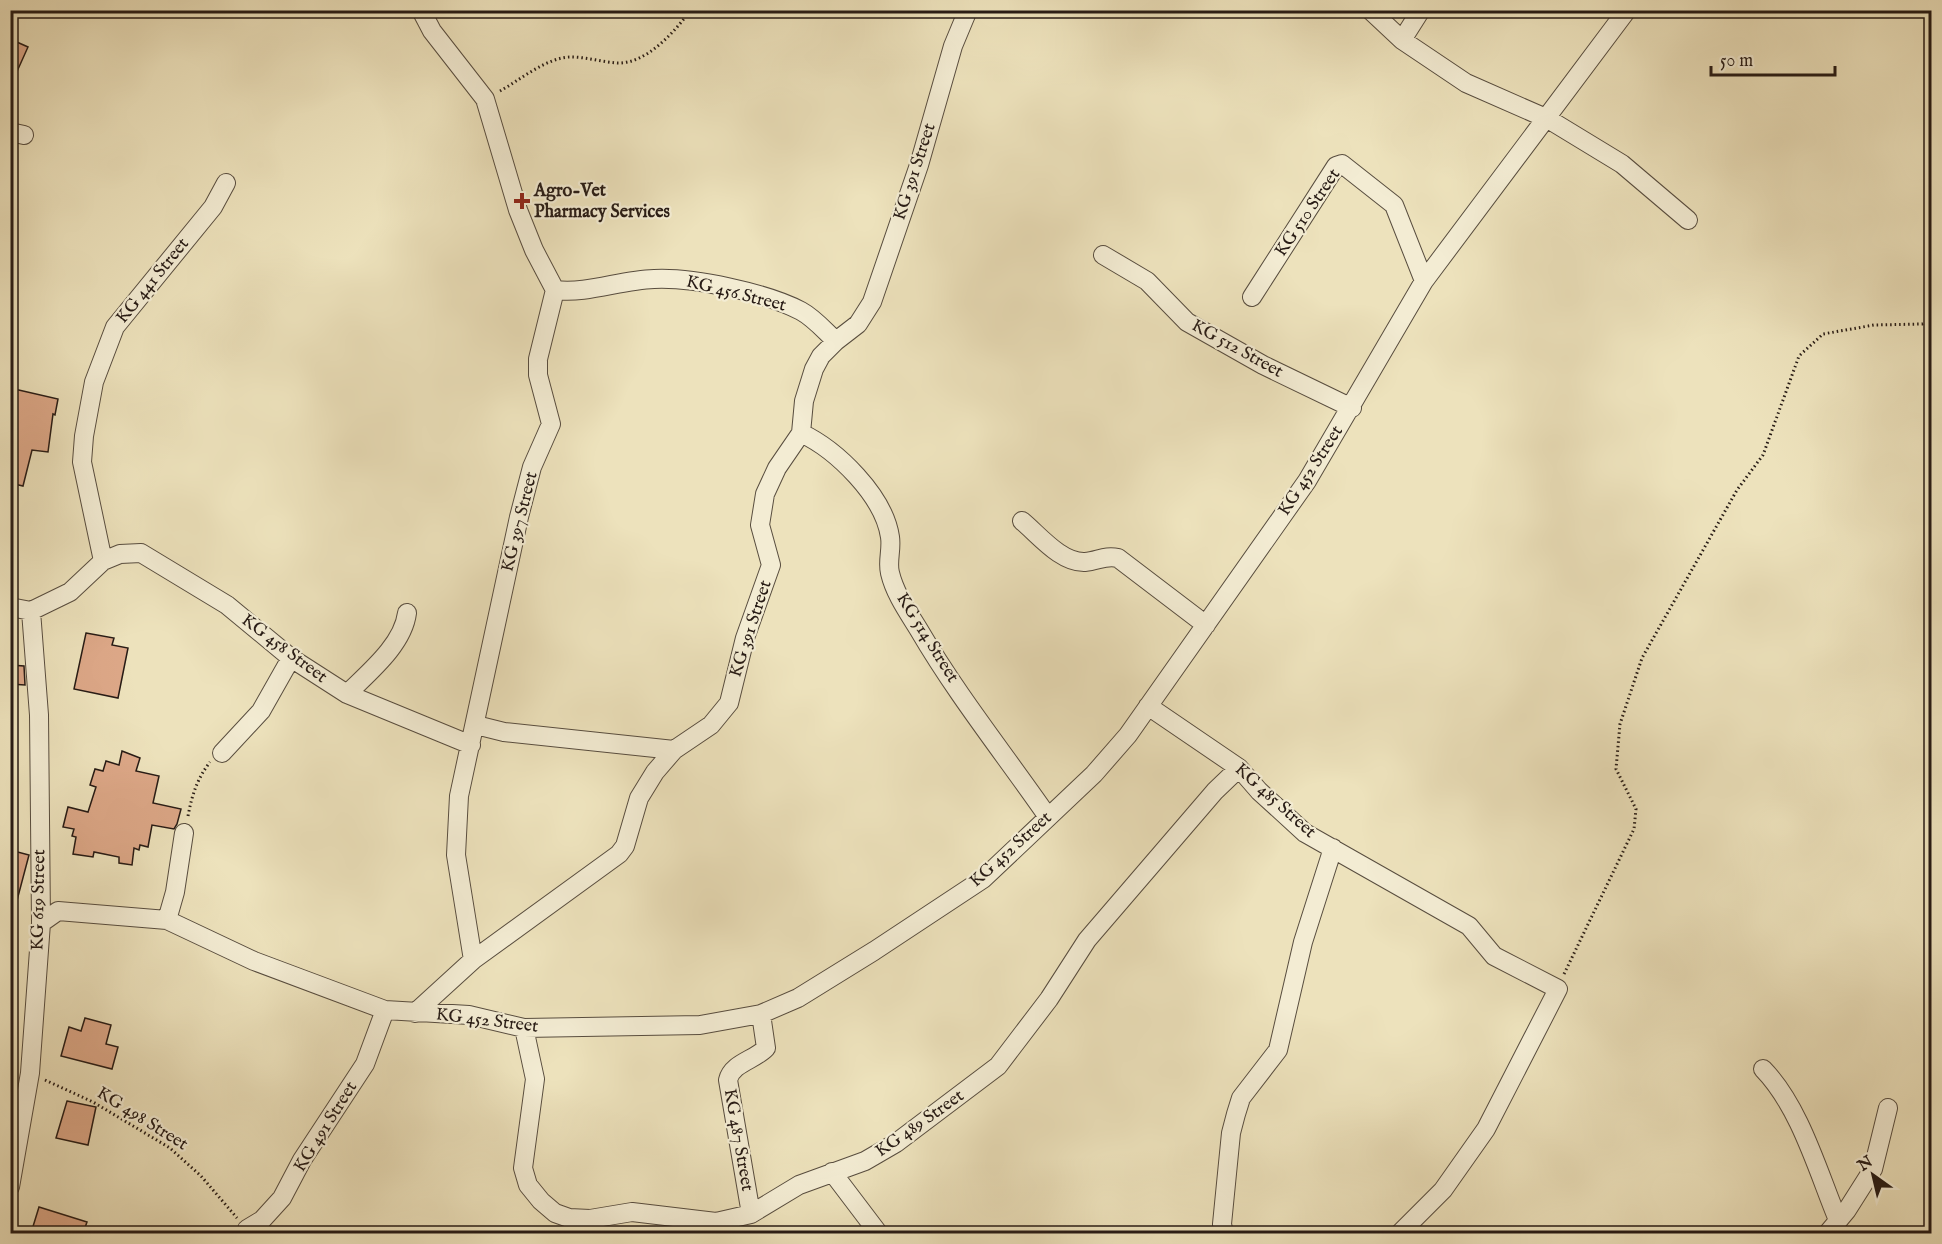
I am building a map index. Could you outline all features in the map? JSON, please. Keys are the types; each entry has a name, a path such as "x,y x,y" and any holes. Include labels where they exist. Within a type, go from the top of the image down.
{"street":[{"path":"421,10 432,31 485,99 518,210 534,250 555,290"},
{"name":"KG 391 Street","path":"415,1013 473,960 619,854 625,846 639,798 655,772 674,750 711,725 729,703 745,638 771,565 760,525 765,494 777,468 801,433 804,400 814,369 821,356 858,324 872,302 919,165 953,46 969,10"},
{"path":"1370,10 1402,40 1466,83 1548,119 1622,164 1689,220"},
{"path":"1402,40 1421,10"},
{"name":"KG 452 Street","path":"41,922 58,911 167,920 254,961 385,1010 469,1015 524,1028 700,1025 761,1014 817,986 982,879 1094,774 1148,706 1307,481 1352,408 1424,281 1548,119 1627,10"},
{"name":"KG 510 Street","path":"1252,297 1336,166 1342,164 1394,205 1424,281"},
{"name":"KG 441 Street","path":"103,561 82,462 84,436 94,382 115,327 213,207 226,183"},
{"name":"KG 512 Street","path":"1102,255 1147,281 1187,322 1263,365 1352,408"},
{"name":"KG 456 Street","path":"555,290 583,291 655,278 695,281 780,302 803,312 836,341"},
{"name":"KG 397 Street","path":"473,960 456,855 459,796 519,517 532,467 551,424 538,375 538,359 555,290"},
{"name":"KG 514 Street","path":"801,433 814,439 844,462 866,488 880,511 890,536 891,574 900,599 929,648 1048,817"},
{"path":"1022,521 1061,554 1073,561 1087,562 1108,555 1118,558 1206,625"},
{"name":"KG 458 Street","path":"103,561 120,554 141,553 227,605 291,658 347,694 471,745"},
{"path":"10,607 31,611 70,592 103,561"},
{"name":"KG 619 Street","path":"10,1187 30,1073 41,922 39,715 31,611"},
{"path":"347,694 378,663 406,625 407,613"},
{"path":"222,753 261,711 291,658"},
{"name":"KG 485 Street","path":"1148,706 1239,768 1259,791 1305,833 1469,926 1494,956 1558,989"},
{"path":"476,724 504,732 674,750"},
{"name":"KG 489 Street","path":"524,1028 535,1079 523,1168 528,1185 555,1213 590,1226 632,1212 716,1222 751,1214 799,1185 865,1161 896,1143 998,1066 1012,1052 1022,1033 1049,999 1087,939 1215,791 1239,768"},
{"path":"167,920 175,892 184,832"},
{"path":"1224,1233 1222,1224 1231,1133 1236,1114 1241,1098 1278,1050 1303,942 1333,848"},
{"path":"1399,1233 1443,1190 1486,1129 1558,989"},
{"name":"KG 491 Street","path":"247,1229 262,1220 287,1189 302,1160 365,1064 385,1010"},
{"name":"KG 487 Street","path":"751,1214 728,1080 729,1074 737,1066 766,1048 761,1014"},
{"path":"1763,1069 1784,1095 1793,1112 1833,1227"},
{"path":"1833,1227 1873,1169 1888,1108"},
{"path":"832,1172 879,1233"}],"path":[{"path":"485,99 557,60 571,57 620,63 634,61 654,49 691,10"},
{"path":"1558,989 1571,956 1634,829 1636,809 1616,769 1620,724 1642,658 1737,490 1763,455 1799,356 1822,334 1874,325 1922,324 1932,320"},
{"path":"184,832 199,777 222,753"},
{"name":"KG 498 Street","path":"30,1073 93,1102 170,1148 201,1176 247,1229"}],"building":[{"path":"10,39 28,47 10,87"},
{"path":"10,388 58,399 55,415 53,414 48,452 32,450 23,486 10,483"},
{"path":"86,633 114,638 112,645 128,648 118,698 74,689"},
{"path":"10,665 24,666 25,685 10,684"},
{"path":"122,751 140,758 136,771 159,776 153,803 181,809 174,829 152,825 148,847 140,845 139,850 134,848 132,865 119,863 119,857 94,852 93,857 73,854 76,837 72,836 74,829 63,827 68,807 88,812 96,787 90,785 95,769 103,771 106,761 119,765"},
{"path":"10,850 29,855 15,908 10,907"},
{"path":"85,1018 111,1025 106,1044 118,1047 112,1069 61,1056 69,1027 81,1031"},
{"path":"67,1101 96,1107 88,1145 56,1138"},
{"path":"39,1207 87,1222 83,1233 31,1233"}],"place":[{"name":"Agro-Vet Pharmacy Services","path":"522,201"}]}
